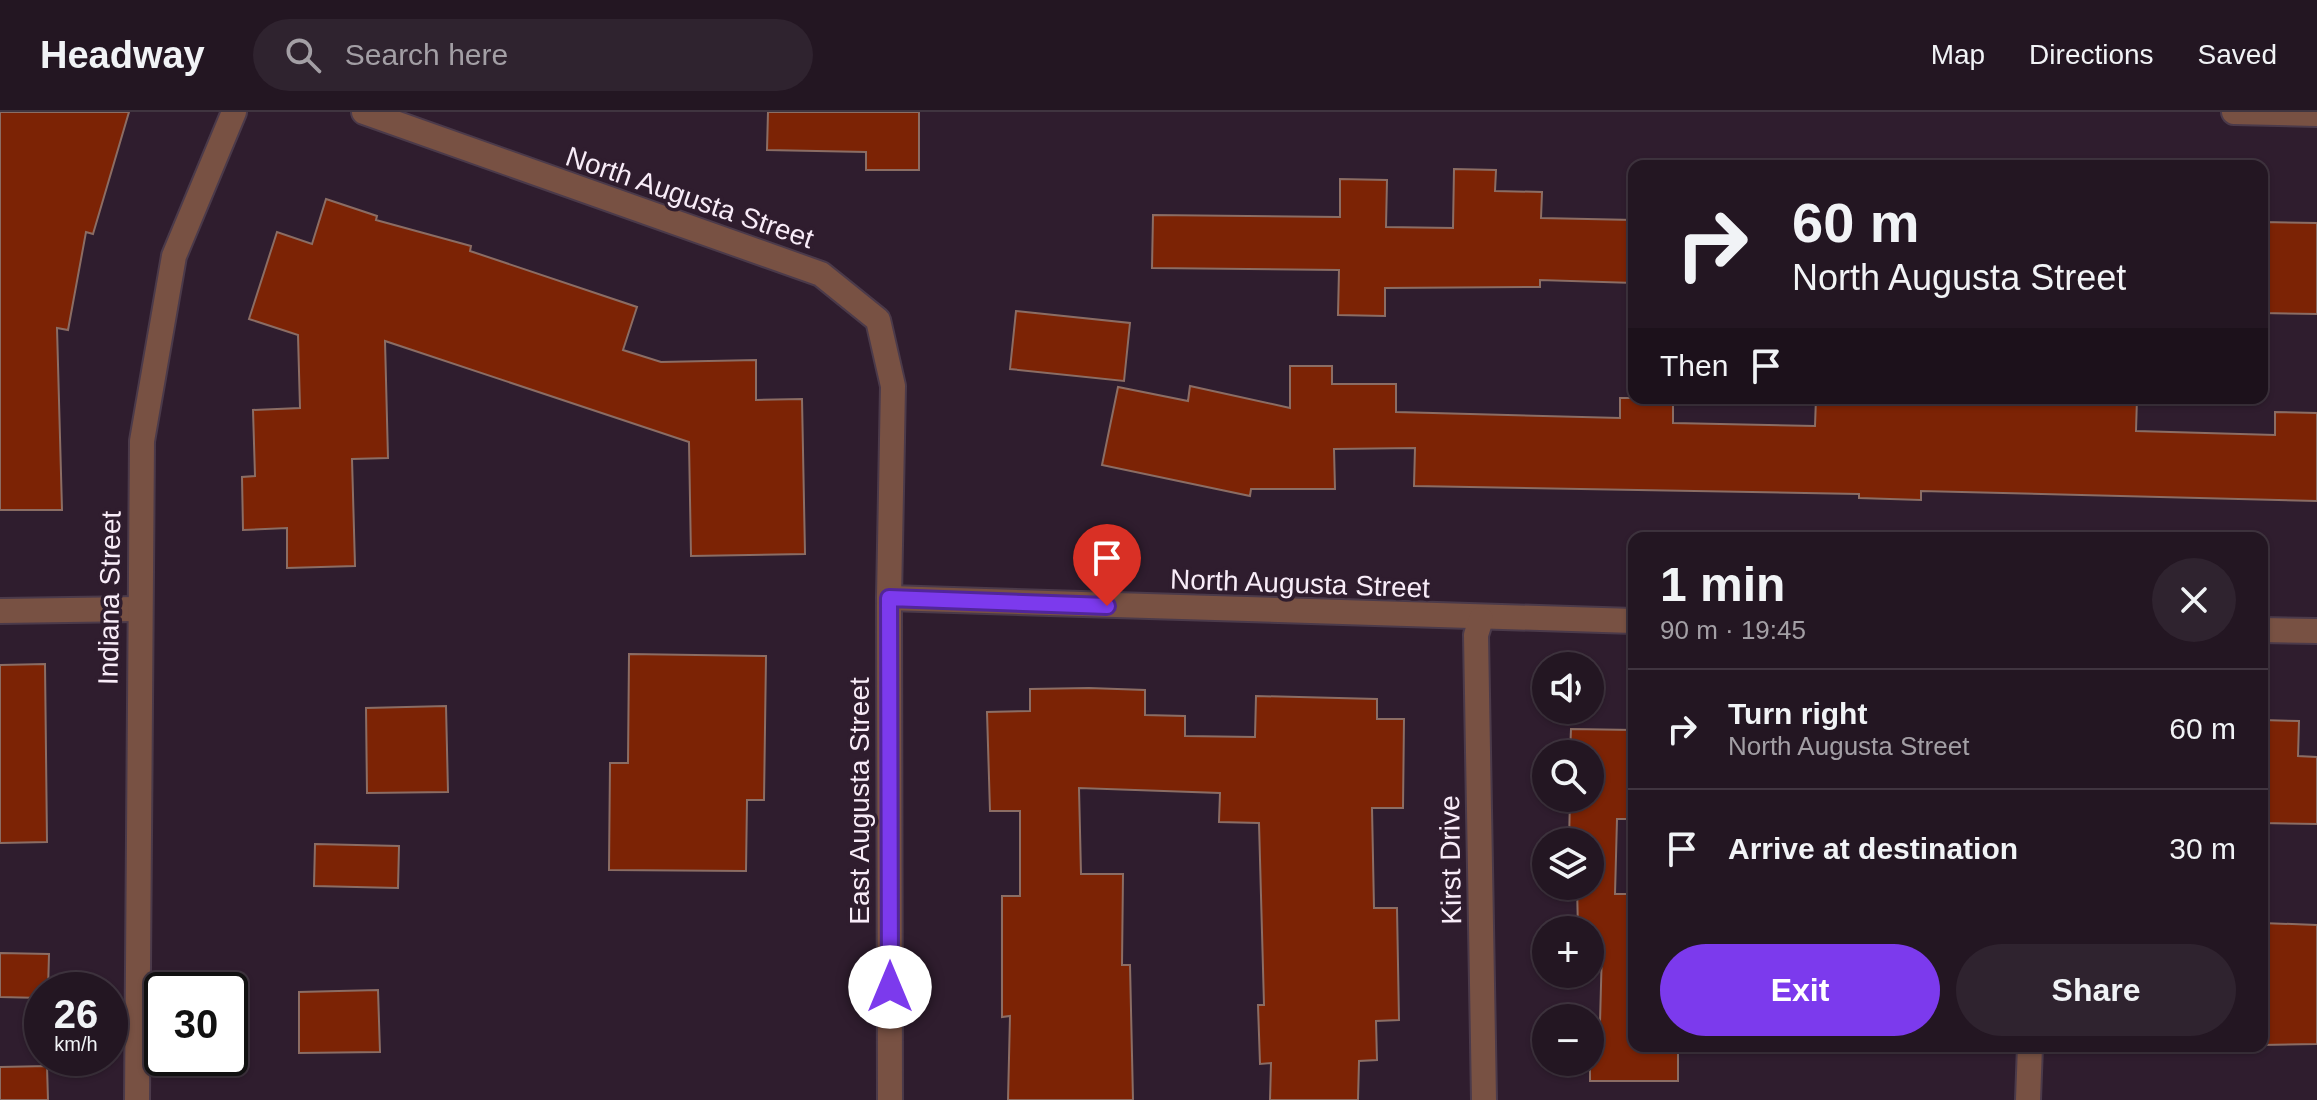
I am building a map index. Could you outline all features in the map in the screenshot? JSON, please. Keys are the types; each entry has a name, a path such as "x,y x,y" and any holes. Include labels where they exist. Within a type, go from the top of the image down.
{"street":[{"name":"Indiana Street","path":"137,1100 138,609 142,441 174,256 234,112"},
{"name":"North Augusta Street","path":"364,112 821,274 878,320 893,386 889,598 1481,619 1628,621"},
{"path":"2234,112 2317,114"},
{"name":"East Augusta Street","path":"889,598 890,1100"},
{"path":"0,611 138,609"},
{"name":"Kirst Drive","path":"1481,619 1476,635 1484,1100"},
{"path":"2268,630 2317,631"},
{"path":"2028,1100 2030,1052"}],"building":[{"path":"0,112 129,112 93,234 86,232 68,330 57,328 62,510 0,510"},
{"path":"768,112 919,112 919,170 866,170 866,152 767,150"},
{"path":"1454,169 1496,170 1495,191 1542,192 1541,218 1628,220 1628,283 1540,280 1540,287 1385,288 1385,316 1338,315 1339,270 1152,268 1153,215 1340,217 1340,179 1387,180 1386,227 1453,228"},
{"path":"326,199 377,216 376,220 471,246 470,251 637,307 623,350 661,362 756,360 756,400 802,399 805,554 691,556 689,442 385,341 388,458 352,459 355,566 287,568 287,528 243,530 242,477 255,476 253,410 300,408 298,335 249,319 277,232 312,244"},
{"path":"2268,222 2317,223 2317,314 2268,313"},
{"path":"1016,311 1130,323 1124,381 1010,369"},
{"path":"1290,366 1332,366 1332,384 1396,384 1396,412 1620,418 1620,398 1628,398 1628,404 1673,404 1673,423 1815,426 1816,404 2137,404 2136,431 2275,435 2275,412 2317,413 2317,501 1921,491 1921,500 1859,498 1859,494 1414,486 1415,448 1334,449 1335,489 1251,489 1250,496 1102,465 1118,387 1188,401 1190,386 1290,408"},
{"path":"629,654 766,656 764,800 747,800 746,871 609,870 610,763 628,763"},
{"path":"45,664 47,842 0,843 0,665"},
{"path":"1030,689 1145,690 1145,715 1185,716 1185,736 1255,737 1256,696 1377,699 1377,719 1404,719 1403,808 1372,808 1374,908 1397,908 1399,1020 1376,1021 1377,1060 1359,1061 1358,1100 1270,1100 1271,1063 1260,1064 1258,1005 1264,1005 1259,823 1219,822 1220,793 1079,788 1081,874 1123,874 1122,965 1130,965 1133,1100 1008,1100 1010,1016 1002,1017 1002,896 1020,896 1020,811 990,811 987,712 1030,711"},
{"path":"446,706 448,792 367,793 366,708"},
{"path":"2268,720 2299,721 2298,756 2317,757 2317,824 2268,823"},
{"path":"1571,729 1628,730 1628,819 1617,819 1615,894 1628,894 1628,1052 1678,1052 1678,1081 1590,1081 1590,1076 1604,1076 1604,1004 1601,1004 1601,988 1604,988 1604,916 1578,916 1577,900 1604,900 1604,828 1569,828 1570,812 1604,812 1604,740 1571,740"},
{"path":"315,844 399,846 398,888 314,886"},
{"path":"2268,923 2317,925 2317,1044 2268,1045"},
{"path":"0,953 49,954 48,972 24,972 24,998 0,997"},
{"path":"378,990 380,1052 299,1053 299,992"},
{"path":"24,1066 24,1076 47,1076 48,1100 0,1100 0,1067"}],"route":[{"path":"890,987 889,598 1107,606"}]}
